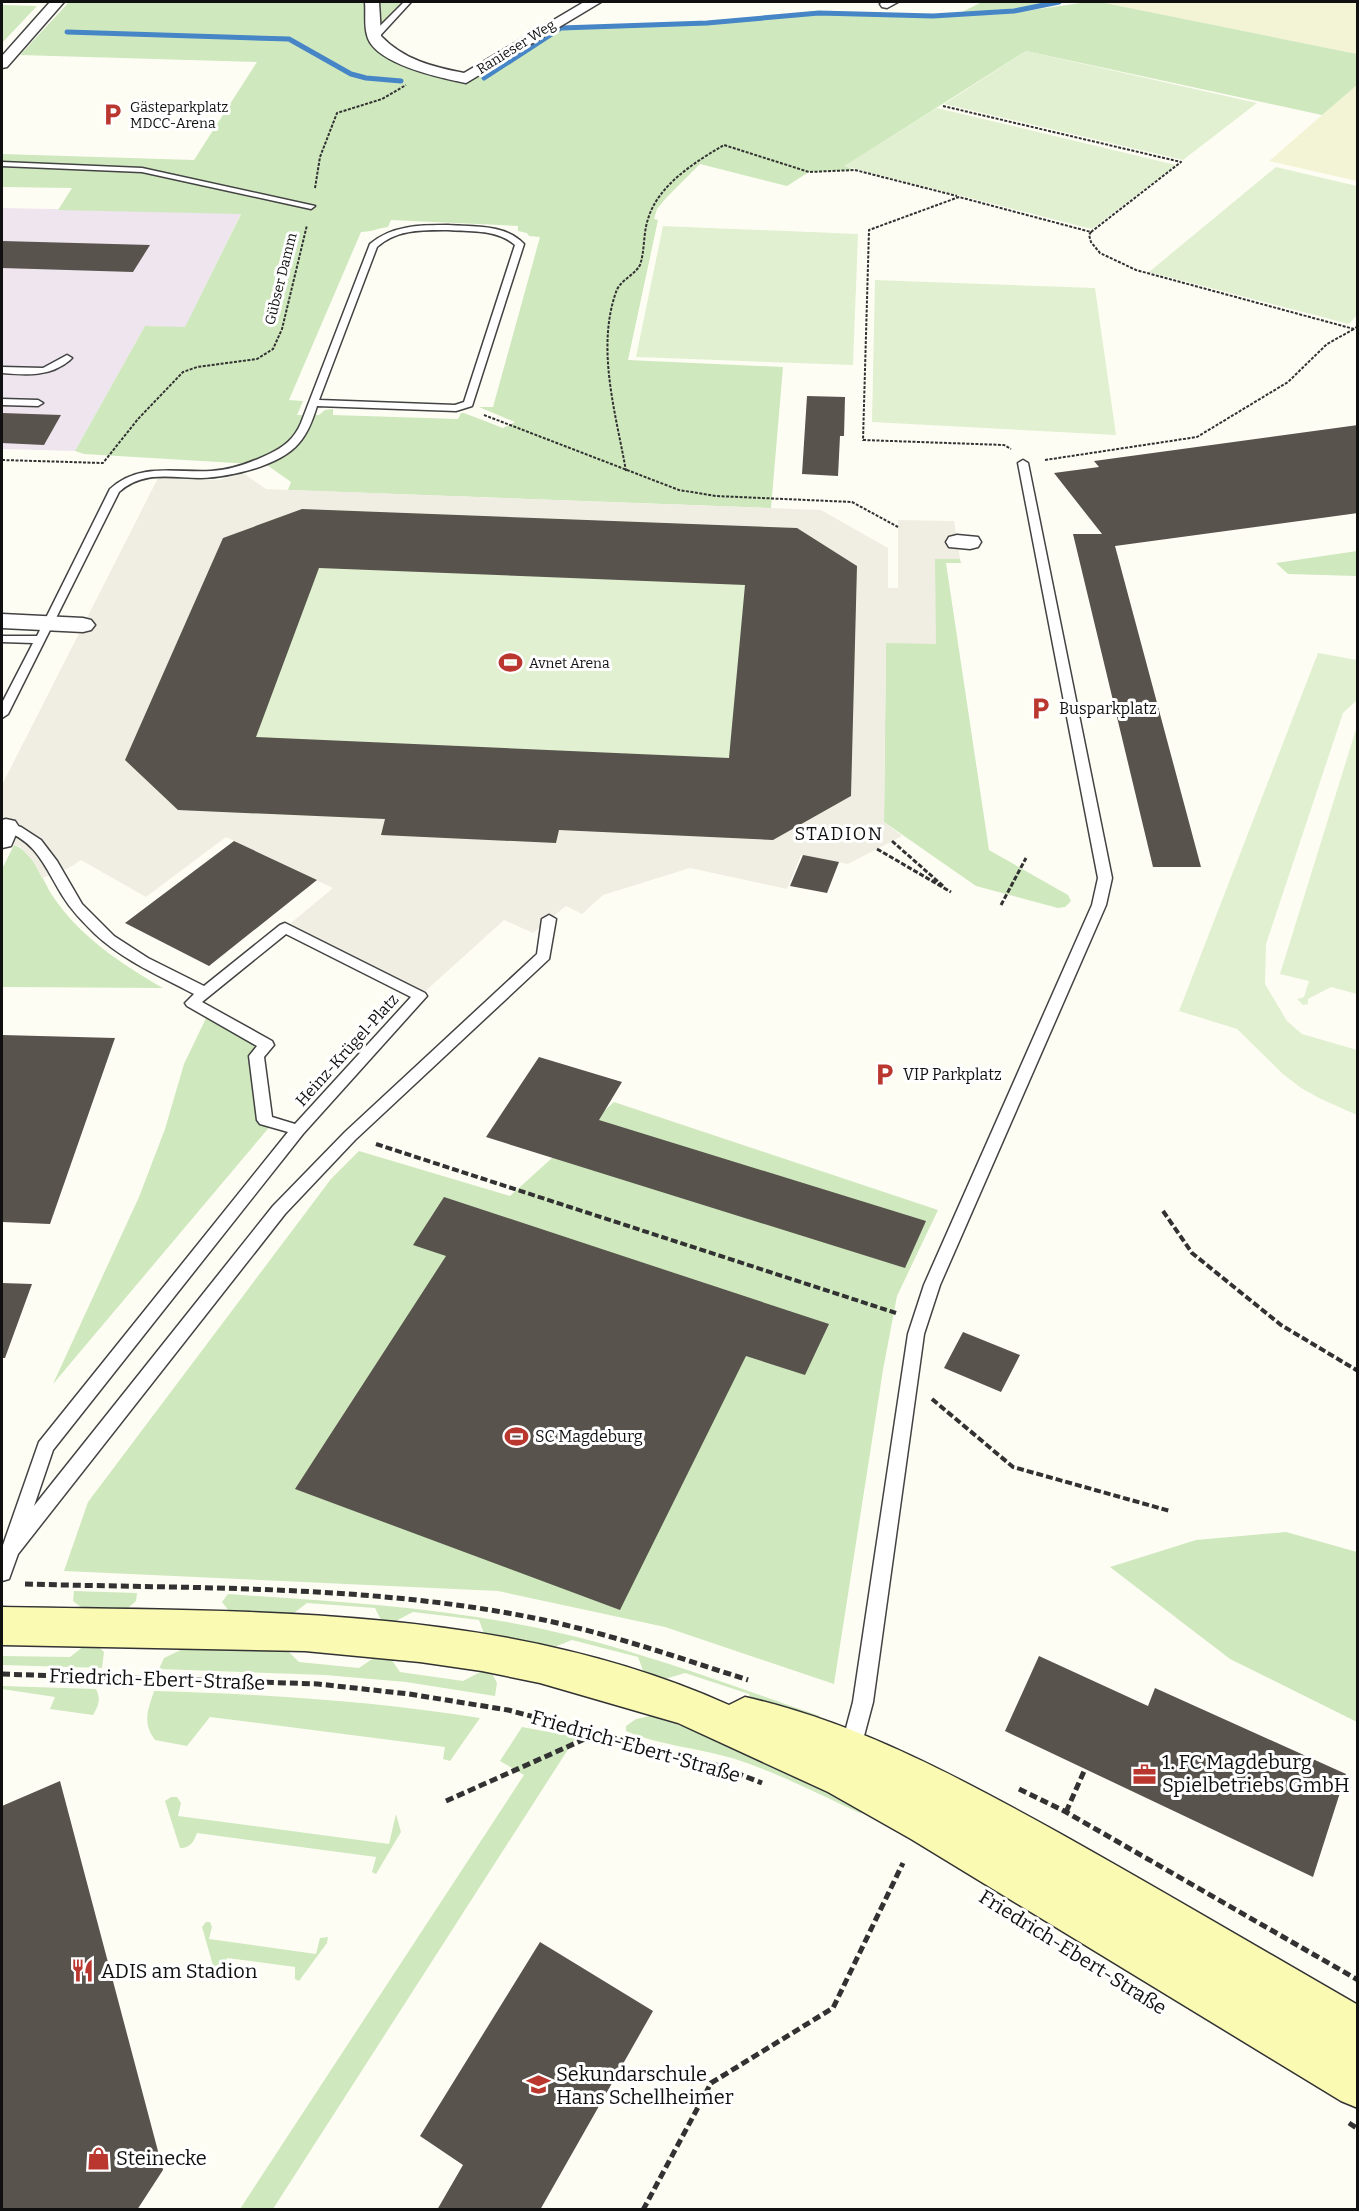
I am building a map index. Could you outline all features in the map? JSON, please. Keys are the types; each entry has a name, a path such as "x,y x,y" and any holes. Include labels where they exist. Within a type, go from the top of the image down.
{"street":[{"path":"2,63 57,2"},
{"path":"372,2 374,37"},
{"name":"Ranieser Weg","path":"374,37 392,55 424,69 466,78 594,2"},
{"path":"2,621 45,632 83,625"},
{"name":"Friedrich-Ebert-Straße","path":"2,1626 305,1632 420,1643 482,1652 540,1664 627,1687 847,1763 935,1787 1358,2032"},
{"name":"Friedrich-Ebert-Straße","path":"847,1763 927,1824 1352,2103"}],"lane":[{"path":"374,37 407,2"},
{"path":"2,164 142,170 311,206"},
{"path":"2,714 118,485 128,478 141,474 218,473 264,461 283,451 296,440 376,241 393,231 410,228 499,232 516,240 521,248 470,401 464,407 312,403"},
{"path":"2,370 46,372 60,366 67,358"},
{"path":"2,402 38,403"},
{"path":"847,1763 863,1701 908,1380 920,1321 932,1285 1099,905 1105,878 1023,463"},
{"path":"2,639 45,632"},
{"path":"3,831 26,834 43,849 69,896 108,938 145,962 205,993"},
{"path":"9,1551 279,1210 350,1136 544,956 549,919"},
{"name":"Heinz-Krügel-Platz","path":"285,928 420,996 298,1130 265,1120 256,1056 267,1044 192,1003 205,993 285,928"},
{"path":"2,1573 45,1447 298,1130"}],"path":[{"name":"Gübser Damm","path":"2,460 103,463 138,418 179,375 197,367 257,359 273,349 282,329 320,157 337,113 365,105 401,90 413,79 425,77 424,69"},
{"path":"943,106 1181,162 1091,232 1089,241 1097,250 1127,266 1354,329"},
{"path":"626,471 607,337 616,290 634,275 641,263 647,219 652,207 690,167 724,145 809,172 855,170 1091,232"},
{"path":"959,196 876,226 869,231 863,440 1004,445 1022,455 1023,463 1194,438 1288,381 1327,344 1358,326"},
{"path":"464,407 668,487 703,495 852,502 898,527"},
{"path":"878,849 951,892 892,841"},
{"path":"1001,905 1026,858"},
{"path":"350,1136 920,1321"},
{"path":"1163,1211 1192,1253 1281,1325 1358,1371"},
{"path":"908,1380 1012,1467 1170,1510"},
{"name":"Friedrich-Ebert-Straße","path":"2,1674 341,1687 409,1694 508,1710 716,1766 771,1786"},
{"path":"446,1801 596,1734"},
{"path":"1066,1812 1085,1769"},
{"path":"644,2210 711,2083 833,2008 903,1863"},
{"path":"1352,2103 1358,2128"}],"shaded area":[{"path":"2,208 241,213 185,328 145,326 75,451 2,449"},
{"path":"243,473 266,489 821,510 888,548 888,588 898,588 898,520 954,521 960,559 935,559 936,644 886,643 884,822 902,836 848,864 801,855 787,889 690,868 603,895 582,914 566,906 533,933 504,920 420,996 285,928 333,888 226,837 146,897 81,860 69,868 42,878 33,861 20,847 2,839 2,785 158,478 219,480","holes":["302,509 797,528 857,567 851,796 773,840 559,830 556,843 385,819 178,810 125,760 223,538"]}],"green space":[{"path":"69,2 407,2 374,37 392,55 466,78 551,29 707,24 803,14 892,14 933,18 1011,13 1100,2 1357,54 1357,85 1322,115 1026,51 845,166 855,170 809,172 787,186 700,164 657,209 654,219 658,220 628,360 783,367 771,508 288,490 291,482 267,465 84,454 75,451 145,326 185,327 241,214 58,210 72,188 2,187 2,154 194,160 257,62 20,55","holes":["391,220 518,226 518,231 527,233 529,236 540,237 493,407 479,407 515,422 503,428 464,413 461,413 458,419 333,415 333,409 325,410 319,415 297,415 303,401 289,400 361,232 388,227"]},
{"path":"982,2 1050,2 1009,11 960,13"},
{"path":"1100,2 1357,2 1357,54"},
{"path":"2,5 37,6 2,43"},
{"path":"1026,51 1257,103 1183,160 944,104"},
{"path":"1357,85 1357,181 1269,161 1322,115"},
{"path":"937,108 1176,165 1092,229 844,166"},
{"path":"1276,167 1357,186 1357,315 1349,324 1149,272"},
{"path":"663,226 858,234 853,365 636,357"},
{"path":"875,280 1095,288 1116,435 872,422"},
{"name":"Avnet Arena","path":"302,509 797,528 857,566 851,796 773,840 559,830 556,843 381,835 178,810 125,760 223,538"},
{"path":"1357,551 1357,576 1288,574 1276,563"},
{"path":"935,558 960,559 961,563 946,563 989,850 1068,895 1071,901 1065,907 1058,908 976,886 884,822 886,642"},
{"path":"1318,653 1357,660 1357,700 1343,713 1266,944 1265,984 1287,1021 1302,1034 1357,1050 1357,1115 1301,1088 1283,1074 1237,1029 1179,1011"},
{"path":"1357,726 1357,994 1331,987 1308,999 1308,1004 1303,1005 1297,999 1304,997 1309,981 1280,974"},
{"path":"14,845 32,860 63,910 88,936 117,959 163,988 2,987 2,869"},
{"path":"209,1012 267,1045 256,1056 272,1124 53,1384 139,1197 165,1129 184,1064"},
{"path":"614,1102 938,1210 897,1296 883,1370 834,1684 665,1627 498,1591 64,1571 88,1502 331,1179 359,1151 510,1196"},
{"path":"1286,1532 1357,1552 1357,1722 1230,1659 1110,1567 1196,1540"},
{"path":"74,1591 137,1593 136,1601 127,1609 82,1608 73,1601"},
{"path":"228,1594 404,1608 534,1627 638,1654 820,1716 811,1722 755,1711 749,1694 685,1673 665,1679 644,1673 638,1657 572,1640 552,1648 485,1636 479,1620 413,1612 394,1622 381,1620 375,1608 307,1603 294,1613 229,1611 222,1602"},
{"path":"84,1646 99,1647 104,1652 102,1668 2,1665 2,1656 70,1657"},
{"path":"185,1648 288,1651 299,1662 359,1668 375,1657 391,1659 400,1672 463,1681 482,1671 493,1675 497,1683 495,1696 406,1682 325,1675 159,1669 164,1658"},
{"path":"2,1686 96,1689 99,1702 93,1715 50,1709 55,1697 2,1689"},
{"path":"154,1691 317,1699 480,1718 450,1761 443,1759 445,1747 210,1717 187,1746 155,1740 151,1734 147,1716"},
{"path":"650,1716 715,1737 853,1800 862,1814 786,1778 754,1766 626,1731 626,1726 636,1719"},
{"path":"522,1727 576,1737 273,2209 240,2209 524,1775 500,1761"},
{"path":"171,1797 177,1797 181,1803 178,1816 389,1844 396,1814 401,1832 376,1874 372,1872 376,1857 197,1833 189,1845 180,1848 165,1801"},
{"path":"206,1922 210,1922 212,1927 209,1939 316,1954 320,1938 328,1937 327,1943 299,1981 295,1979 295,1967 227,1958 225,1966 218,1970 214,1969 202,1927"}],"building":[{"path":"2,241 150,245 133,272 2,268"},
{"path":"807,396 845,397 844,436 840,436 838,476 802,474"},
{"path":"2,413 61,415 44,445 2,443"},
{"path":"1358,425 1358,513 1115,546 1201,867 1153,867 1073,534 1102,534 1054,473 1099,467 1094,461"},
{"name":"Avnet Arena","path":"302,509 797,528 857,566 851,796 773,840 559,830 556,843 381,835 385,819 178,810 125,760 223,538","holes":["319,568 745,585 729,758 256,737"]},
{"path":"234,841 317,880 209,966 125,923"},
{"path":"803,855 839,862 827,893 790,886"},
{"path":"2,1035 115,1038 50,1224 2,1222"},
{"path":"539,1057 622,1082 599,1120 926,1221 905,1268 486,1137"},
{"name":"SC Magdeburg","path":"444,1197 829,1324 805,1375 746,1356 620,1610 295,1489 446,1256 413,1245"},
{"path":"2,1283 32,1284 5,1358 2,1358"},
{"path":"963,1332 1020,1355 1001,1392 944,1368"},
{"path":"1039,1656 1148,1706 1155,1688 1346,1774 1313,1877 1005,1731"},
{"path":"60,1781 163,2170 137,2210 2,2210 2,1806"},
{"path":"540,1942 653,2011 540,2210 437,2210 463,2165 420,2136"}],"waterway":[{"path":"484,78 561,28 707,23 819,13 933,16 1014,11 1059,2"},
{"path":"67,32 289,39 351,74 366,78 401,81"}],"place":[{"name":"Gästeparkplatz MDCC-Arena","path":"112,115"},
{"name":"Avnet Arena","path":"511,663"},
{"name":"Busparkplatz","path":"1041,708"},
{"name":"VIP Parkplatz","path":"885,1074"},
{"name":"SC Magdeburg","path":"517,1436"},
{"name":"1. FC Magdeburg Spielbetriebs GmbH","path":"1144,1774"},
{"name":"ADIS am Stadion","path":"83,1971"},
{"name":"Sekundarschule Hans Schellheimer","path":"538,2085"},
{"name":"Steinecke","path":"98,2158"}],"district":[{"name":"STADION","path":"839,834"}]}
